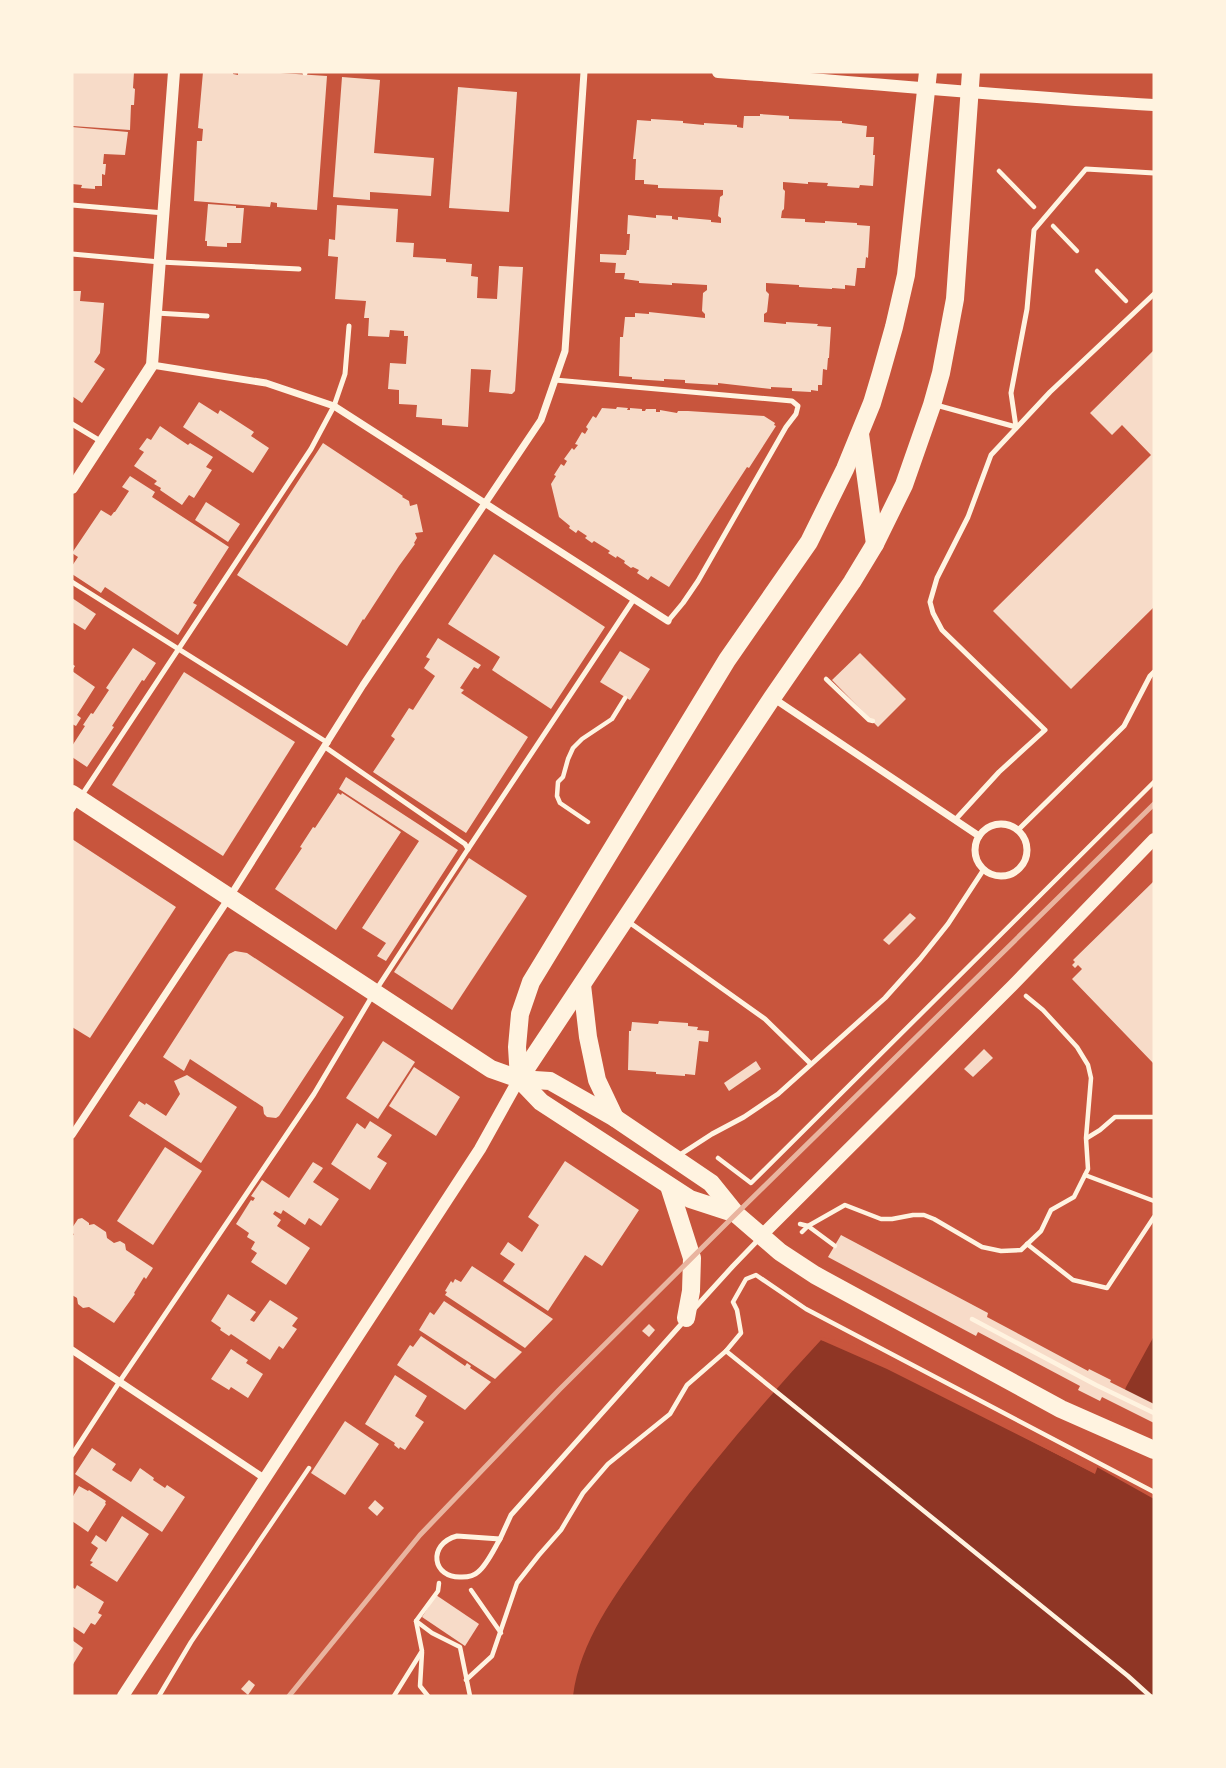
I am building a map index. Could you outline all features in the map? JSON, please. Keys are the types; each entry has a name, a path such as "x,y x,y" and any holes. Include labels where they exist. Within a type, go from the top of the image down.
{"main road":[{"path":"519,1079 852,582 875,544 904,485 941,373 954,299 971,72"},
{"path":"736,1214 690,1199 541,1102 519,1079 517,1047 520,1014 531,982 727,660 809,542 860,434 881,373 906,275 927,80"},
{"path":"860,434 875,544"},
{"path":"74,801 229,898 491,1069 519,1079 550,1081 615,1118 710,1183 736,1214 761,1236 815,1275 1049,1402 1154,1450"},
{"path":"582,985 588,1037 597,1080 615,1118"},
{"path":"669,1186 692,1258 691,1291 686,1318"}],"street":[{"path":"72,488 152,365 174,72"},
{"path":"72,1135 229,898 363,685 541,420 565,351 584,72"},
{"path":"718,72 927,80 970,92 1154,105"},
{"path":"152,365 266,383 334,406 668,621"},
{"path":"772,698 979,836"},
{"path":"993,825 1010,825 1018,830 1026,844 1027,852 1020,867 1007,875 991,874 984,869 976,857 979,836 993,825"},
{"path":"761,1236 1013,985 1154,839"},
{"path":"123,1696 480,1149 519,1079"},
{"path":"72,1350 264,1478"}],"lane":[{"path":"1016,427 1010,393 1027,309 1034,230 1086,169 1154,173"},
{"path":"72,205 164,213"},
{"path":"72,254 160,262 299,269"},
{"path":"955,820 999,772 1045,730 942,630 930,602 937,579 968,517 991,455 1050,393 1154,294"},
{"path":"156,313 206,316"},
{"path":"74,801 311,449 334,406 345,374 349,326"},
{"path":"555,380 792,401 798,406 796,414 698,581 668,621"},
{"path":"932,405 1016,427"},
{"path":"72,424 102,442"},
{"path":"72,582 327,745 465,844 468,849"},
{"path":"72,1455 314,1094 374,993 634,599"},
{"path":"1018,830 1124,726 1154,672"},
{"path":"674,1158 778,1094 885,998 948,924 984,869"},
{"path":"624,919 765,1019 811,1064"},
{"path":"500,1539 457,1536 450,1538 443,1541 439,1547 437,1561 440,1568 450,1576 470,1577 478,1572 500,1539 511,1515 761,1236"}],"path":[{"path":"999,171 1034,207"},
{"path":"1052,225 1077,251"},
{"path":"1097,271 1126,301"},
{"path":"826,679 873,721"},
{"path":"589,822 561,803 556,796 558,782 563,777 573,748 612,719 625,698"},
{"path":"718,1158 751,1183 1154,782"},
{"path":"802,1232 845,1205 881,1219 924,1215 982,1247 1001,1251 1021,1250 1041,1231 1051,1210 1074,1197 1088,1169 1086,1141 1091,1077 1088,1065 1077,1047 1043,1010 1013,985"},
{"path":"1086,1141 1115,1117 1154,1116"},
{"path":"1085,1175 1154,1201"},
{"path":"1027,1244 1073,1280 1107,1288 1154,1217"},
{"path":"800,1224 808,1226 835,1246"},
{"path":"466,1680 492,1656 517,1583 561,1530 583,1493 608,1464 670,1414 687,1385 726,1351 741,1333 733,1302 746,1279 756,1275 806,1308 1154,1492"},
{"path":"972,1319 1154,1413"},
{"path":"726,1351 1150,1696"},
{"path":"159,1696 191,1642 309,1468"},
{"path":"428,1696 420,1686 422,1651 416,1620 438,1591 440,1568"},
{"path":"464,1577 501,1633"},
{"path":"416,1620 432,1633 460,1647 470,1696"},
{"path":"394,1696 422,1651"}],"shaded area":[{"path":"1154,1336 1154,1696 573,1696 583,1656 591,1638 623,1584 709,1469 821,1340 852,1348 1095,1474 1126,1387"}],"pier":[{"path":"821,1337 853,1344 1096,1474 887,1369 821,1340"},
{"path":"1117,1401 1154,1419 1154,1499 1095,1466"}],"building":[{"path":"72,72 134,72 134,105 131,105 130,130 72,126"},
{"path":"203,72 327,76 317,210 277,207 277,203 271,202 270,207 194,201 197,141 202,141 203,129 198,128"},
{"path":"342,77 380,80 374,153 434,158 431,196 370,192 370,200 333,197"},
{"path":"458,87 517,92 509,212 449,208"},
{"path":"744,116 789,116 789,119 842,121 867,126 866,137 874,137 873,186 860,185 859,188 827,186 828,183 783,182 784,209 781,218 870,226 868,258 866,257 865,268 857,268 855,286 845,285 845,289 832,289 766,283 766,291 769,294 764,322 831,327 829,358 827,370 823,369 822,385 818,385 818,391 811,392 792,391 792,388 771,389 619,376 620,337 623,337 625,317 649,312 705,318 702,311 703,293 707,290 707,285 639,283 624,279 625,273 615,273 616,263 600,262 600,254 626,255 630,234 627,234 628,215 656,218 656,215 672,216 672,219 678,220 678,217 721,223 718,216 720,197 723,195 723,190 658,188 658,185 644,184 644,180 635,180 636,159 633,159 637,120 737,125 743,128"},
{"path":"72,127 128,132 125,155 104,154 103,164 106,164 105,175 102,174 102,186 95,186 95,189 72,184"},
{"path":"208,204 244,208 241,243 227,243 227,247 207,246 205,241"},
{"path":"337,205 398,209 396,242 414,243 413,257 472,264 471,276 478,277 477,298 497,299 499,266 523,267 515,391 512,394 489,392 491,370 471,369 468,427 442,425 442,419 416,417 417,405 399,404 399,390 388,389 390,363 406,364 408,336 404,336 404,331 390,330 389,337 368,336 369,318 364,318 366,301 335,299 338,257 328,256 329,239 335,240"},
{"path":"72,291 81,291 80,301 104,303 100,353 94,362 105,369 82,403 72,396"},
{"path":"1154,350 1154,607 1071,689 993,611 1151,455 1122,425 1112,435 1090,413"},
{"path":"199,402 218,414 220,410 254,432 251,436 269,448 253,473 183,427"},
{"path":"617,407 642,411 656,409 656,412 688,411 764,416 776,426 669,587 651,576 648,580 637,573 639,570 631,568 625,561 608,553 610,551 594,541 592,543 578,530 576,533 559,517 551,484 556,476 554,475 561,464 564,466 567,461 564,459 572,448 574,450 578,445 575,444 582,432 585,434 593,416 596,418 602,408"},
{"path":"160,426 188,445 190,443 213,457 206,467 212,470 194,498 189,495 182,505 160,490 161,488 154,484 157,481 134,466 144,452 139,449 147,438 151,440"},
{"path":"323,443 403,496 410,506 417,504 423,532 415,533 415,544 347,646 237,575"},
{"path":"130,476 155,492 152,497 229,547 193,603 197,605 178,635 105,587 101,593 72,574 72,566 78,557 72,553 101,510 111,516 115,512 129,491 122,487"},
{"path":"206,502 240,524 228,542 195,520"},
{"path":"494,554 605,627 551,709 492,670 500,657 448,624"},
{"path":"72,598 96,614 85,630 72,622"},
{"path":"438,638 481,665 478,669 474,667 460,688 464,690 461,693 528,737 466,833 373,772 395,739 391,736 409,708 413,710 435,676 424,668 430,659 426,657"},
{"path":"133,648 156,663 144,681 142,680 87,767 72,757 72,746"},
{"path":"620,651 650,669 630,700 600,682"},
{"path":"860,653 906,699 878,727 832,680"},
{"path":"72,671 95,687 77,715 81,718 76,726 72,724"},
{"path":"184,672 295,742 223,856 112,785"},
{"path":"346,777 458,850 386,961 377,956 386,943 362,928 419,841 339,789"},
{"path":"338,793 342,793 401,832 336,930 275,889 313,827 315,828"},
{"path":"72,839 176,907 90,1038 72,1027"},
{"path":"469,858 527,896 452,1010 394,972"},
{"path":"1154,881 1154,1064 1072,979 1082,969 1078,965 1075,968 1072,965 1075,962 1073,960"},
{"path":"910,913 916,918 889,945 883,940"},
{"path":"235,951 247,953 344,1017 276,1118 267,1117 263,1107 190,1059 184,1071 163,1057 229,954"},
{"path":"659,1021 688,1023 688,1026 698,1027 697,1030 709,1031 708,1042 699,1041 695,1075 628,1070 629,1031 632,1022 658,1024"},
{"path":"383,1041 415,1062 378,1119 346,1098"},
{"path":"984,1049 993,1058 973,1077 964,1069"},
{"path":"756,1061 761,1069 729,1091 724,1083"},
{"path":"414,1067 460,1097 436,1136 389,1106"},
{"path":"187,1075 237,1107 201,1163 129,1116 139,1101 166,1116 180,1094 174,1081"},
{"path":"370,1121 392,1135 377,1157 387,1163 370,1190 331,1164 357,1123 365,1129"},
{"path":"165,1147 202,1171 153,1245 117,1221"},
{"path":"565,1161 639,1210 602,1266 585,1255 548,1311 503,1281 515,1264 500,1254 508,1242 522,1252 539,1225 528,1217"},
{"path":"313,1162 323,1168 313,1182 339,1199 321,1226 309,1218 305,1225 283,1210 281,1214 275,1211 273,1214 281,1220 277,1226 310,1248 286,1285 251,1262 257,1253 251,1249 255,1242 247,1237 249,1233 236,1224 255,1198 251,1196 262,1180 289,1198"},
{"path":"82,1218 89,1225 94,1224 106,1232 107,1238 114,1243 120,1241 125,1244 126,1250 153,1268 146,1279 144,1277 114,1323 89,1307 83,1308 72,1295 72,1228 78,1219"},
{"path":"841,1235 988,1313 987,1317 1154,1404 1154,1423 1102,1397 1100,1401 1078,1390 1080,1386 978,1332 976,1336 828,1257"},
{"path":"472,1266 553,1319 525,1348 445,1295 451,1281 453,1283 455,1279 461,1282"},
{"path":"228,1294 256,1312 250,1320 254,1322 270,1300 298,1318 292,1326 297,1329 283,1349 279,1346 270,1360 231,1334 229,1336 211,1321"},
{"path":"444,1301 522,1352 495,1379 419,1330 430,1312 434,1315"},
{"path":"649,1324 655,1330 649,1337 642,1331"},
{"path":"421,1336 465,1366 467,1363 491,1382 465,1410 397,1365 410,1345 413,1347"},
{"path":"231,1349 263,1374 248,1398 211,1379"},
{"path":"395,1375 427,1396 415,1416 424,1422 405,1450 400,1447 399,1449 395,1443 365,1424"},
{"path":"345,1421 379,1444 345,1495 311,1473"},
{"path":"92,1448 116,1464 112,1470 131,1482 140,1468 165,1488 167,1485 185,1497 162,1532 75,1474"},
{"path":"79,1486 106,1501 88,1532 72,1521 72,1498"},
{"path":"375,1500 384,1508 377,1516 368,1508"},
{"path":"122,1516 149,1534 117,1582 90,1565 98,1548 91,1543 96,1535 106,1542"},
{"path":"77,1585 104,1602 98,1613 102,1615 95,1625 91,1623 84,1634 72,1626 72,1587 75,1589"},
{"path":"436,1595 479,1624 465,1646 422,1617"},
{"path":"72,1640 83,1648 72,1666"},
{"path":"249,1680 255,1685 248,1695 241,1689"}],"railway":[{"path":"289,1696 420,1535 559,1390 1154,804"}]}
